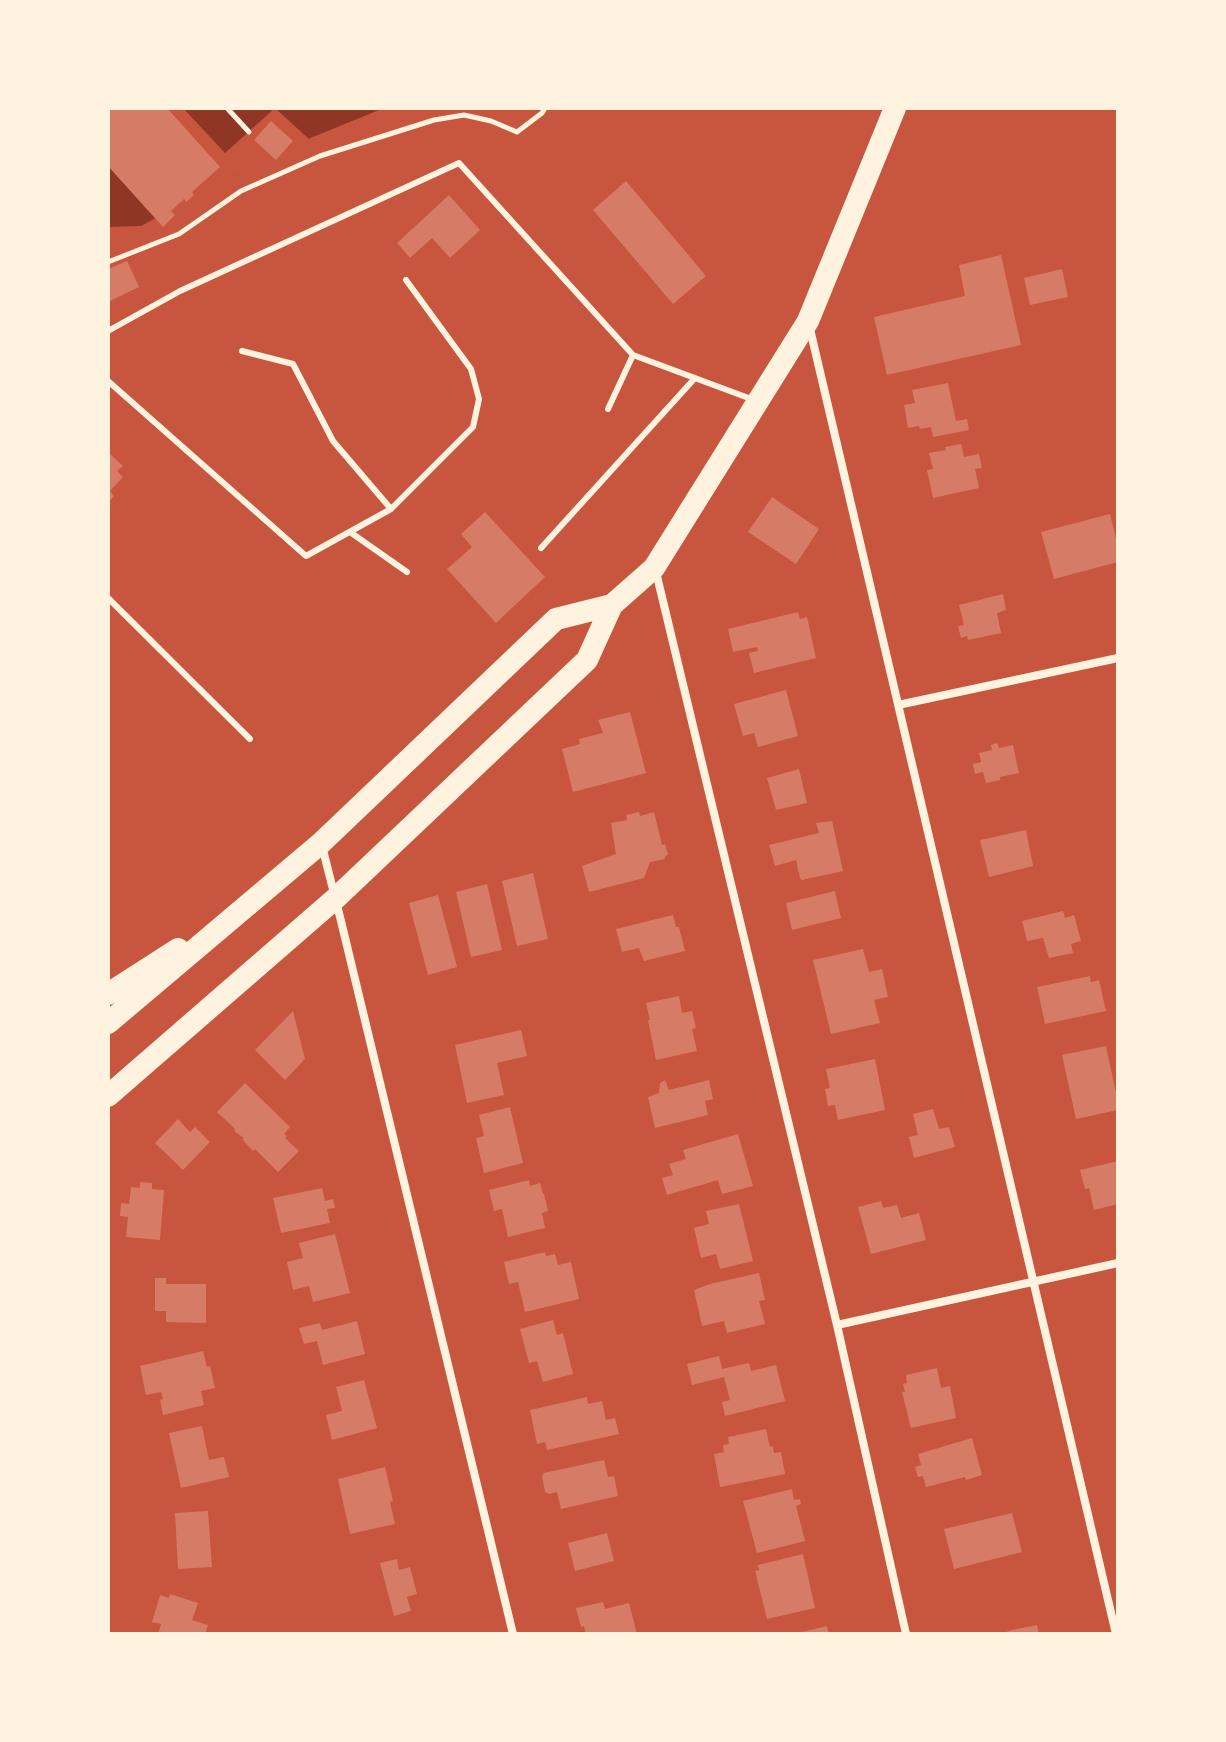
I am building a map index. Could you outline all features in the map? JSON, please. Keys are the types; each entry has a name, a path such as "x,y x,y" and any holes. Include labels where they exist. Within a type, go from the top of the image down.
{"highway":[{"path":"108,1096 336,898 587,660 612,605 654,568 808,321 895,108"},
{"path":"108,1023 321,843 556,619 612,605"},
{"path":"108,994 253,901"}],"street":[{"path":"808,321 1116,1634"},
{"path":"654,568 837,1325 906,1634"},
{"path":"898,705 1118,658"},
{"path":"321,843 513,1634"},
{"path":"837,1325 1118,1263"}],"lane":[{"path":"108,331 180,291 459,163 633,355 758,402"},
{"path":"108,381 306,556 391,509 473,427 479,399 471,369 406,280"},
{"path":"242,351 293,364 333,441 391,509"},
{"path":"608,409 633,355"},
{"path":"541,548 695,378"},
{"path":"350,532 407,572"},
{"path":"108,598 250,739"}],"path":[{"path":"227,108 249,132"},
{"path":"108,262 179,234 241,191 320,156 434,120 464,115 491,121 517,132 545,108"}],"shaded area":[{"path":"108,108 384,108 276,152 141,226 108,227"}],"pier":[{"path":"108,108 183,108 225,153 275,108 309,139 236,174 158,221 108,166"}],"building":[{"path":"108,108 167,108 220,167 192,192 194,195 186,202 184,199 171,211 175,215 163,227 108,166"},
{"path":"271,121 293,141 276,160 254,140"},
{"path":"626,181 706,276 673,304 593,210"},
{"path":"449,195 480,230 450,258 432,238 410,258 397,243"},
{"path":"1001,255 1021,345 887,375 874,317 965,296 959,265"},
{"path":"127,261 139,287 108,302 108,269"},
{"path":"1062,269 1068,297 1030,305 1024,278"},
{"path":"948,383 956,421 967,419 969,430 933,437 931,427 908,428 904,405 915,403 912,390"},
{"path":"961,444 964,457 979,454 982,468 975,469 979,488 933,498 927,470 933,469 929,453"},
{"path":"108,452 123,466 117,471 123,477 110,491 114,496 108,503"},
{"path":"772,497 819,529 796,564 748,532"},
{"path":"485,512 545,577 496,623 447,569 472,547 461,534"},
{"path":"1110,514 1118,547 1118,562 1054,579 1041,532"},
{"path":"1003,594 1006,610 997,613 1001,633 968,640 967,636 961,638 958,626 964,625 959,605"},
{"path":"798,612 800,619 807,617 816,658 754,673 749,653 758,651 757,647 733,652 728,629"},
{"path":"786,690 798,736 758,747 754,733 743,736 734,704"},
{"path":"630,712 646,773 573,792 562,749 580,744 579,739 603,733 598,720"},
{"path":"997,743 999,748 1013,745 1019,773 986,783 983,772 975,774 973,764 981,762 979,753 992,750 991,745"},
{"path":"799,769 807,803 776,810 767,778"},
{"path":"639,812 640,816 654,812 662,845 665,844 668,855 665,859 650,862 644,878 589,892 582,866 616,854 611,823 627,820 626,815"},
{"path":"832,821 843,871 802,880 796,860 775,866 769,845 819,833 816,823"},
{"path":"1026,830 1033,866 989,877 980,840"},
{"path":"533,873 548,939 517,946 502,881"},
{"path":"487,884 502,950 471,957 456,892"},
{"path":"835,891 841,918 792,930 786,903"},
{"path":"438,895 457,967 428,975 409,903"},
{"path":"1063,911 1065,918 1074,915 1081,941 1071,944 1073,953 1049,958 1043,938 1027,941 1022,921"},
{"path":"673,915 685,951 644,961 639,948 622,952 616,929"},
{"path":"863,949 869,972 882,969 888,997 874,1000 880,1023 831,1034 813,960"},
{"path":"1090,976 1091,982 1099,980 1106,1011 1045,1024 1037,987"},
{"path":"679,996 682,1013 692,1011 697,1051 656,1060 646,1003"},
{"path":"293,1011 305,1059 285,1080 255,1050"},
{"path":"521,1030 527,1056 497,1063 504,1095 467,1103 455,1045"},
{"path":"1106,1046 1118,1110 1076,1119 1062,1055"},
{"path":"875,1059 885,1110 838,1120 835,1105 828,1106 825,1089 830,1088 826,1069"},
{"path":"665,1080 669,1090 709,1080 713,1099 705,1101 708,1115 655,1128 648,1097 659,1093 660,1083"},
{"path":"245,1083 290,1127 284,1134 287,1136 285,1138 299,1151 278,1172 255,1149 253,1151 217,1112"},
{"path":"510,1107 523,1163 484,1173 476,1138 484,1136 479,1115"},
{"path":"933,1109 939,1129 949,1127 955,1147 914,1158 909,1137 918,1135 913,1114"},
{"path":"178,1119 190,1132 195,1127 210,1142 183,1170 155,1143"},
{"path":"738,1134 753,1186 722,1194 718,1180 667,1195 662,1178 673,1175 669,1164 686,1159 683,1150"},
{"path":"1118,1161 1118,1204 1094,1210 1089,1188 1085,1189 1080,1170"},
{"path":"529,1180 530,1186 540,1183 544,1194 548,1211 542,1213 545,1228 508,1237 502,1209 494,1211 489,1190"},
{"path":"140,1182 152,1183 152,1189 164,1190 160,1240 126,1237 128,1217 120,1216 121,1203 129,1204 131,1187 140,1188"},
{"path":"322,1188 325,1201 333,1199 335,1208 327,1209 330,1223 281,1233 273,1198"},
{"path":"881,1201 883,1208 897,1205 901,1218 919,1213 926,1240 871,1254 858,1207"},
{"path":"739,1204 753,1261 720,1269 716,1254 701,1258 694,1228 709,1224 706,1211"},
{"path":"335,1234 350,1293 313,1302 309,1286 293,1290 287,1262 303,1258 299,1243"},
{"path":"545,1252 546,1256 555,1254 558,1265 571,1262 579,1299 525,1312 518,1282 509,1284 504,1262"},
{"path":"759,1273 765,1300 759,1301 765,1324 727,1333 724,1321 702,1326 694,1290"},
{"path":"155,1278 166,1278 166,1284 206,1284 206,1323 166,1322 166,1311 155,1311"},
{"path":"553,1320 557,1335 563,1333 573,1374 543,1382 537,1361 529,1363 520,1329"},
{"path":"357,1321 365,1354 323,1365 317,1341 304,1344 299,1328 320,1323 322,1330"},
{"path":"203,1351 215,1388 201,1391 204,1405 163,1415 161,1392 146,1395 140,1366"},
{"path":"719,1356 722,1369 749,1363 751,1371 776,1365 785,1401 725,1416 722,1402 730,1400 724,1377 692,1385 687,1364"},
{"path":"937,1368 941,1388 950,1386 956,1418 911,1428 902,1392 905,1392 903,1384 907,1383 906,1375"},
{"path":"364,1380 377,1428 332,1440 326,1415 342,1411 336,1387"},
{"path":"587,1397 588,1404 602,1401 606,1420 615,1418 619,1434 547,1450 545,1442 537,1444 530,1410"},
{"path":"202,1426 209,1460 224,1457 229,1477 181,1488 169,1433"},
{"path":"766,1429 770,1447 773,1446 774,1453 781,1452 785,1474 720,1487 714,1454 724,1452 723,1445 729,1444 728,1437"},
{"path":"972,1438 982,1475 926,1487 923,1476 918,1477 915,1467 921,1465 918,1454"},
{"path":"604,1460 608,1477 614,1476 618,1496 561,1509 557,1492 545,1492 544,1473"},
{"path":"385,1467 395,1524 350,1534 338,1479"},
{"path":"792,1489 794,1500 800,1499 801,1504 796,1506 805,1541 757,1553 743,1501"},
{"path":"208,1511 212,1567 178,1569 175,1513"},
{"path":"1012,1513 1022,1552 954,1569 944,1529"},
{"path":"607,1533 614,1561 575,1571 568,1543"},
{"path":"803,1554 815,1608 767,1619 755,1571 759,1570 758,1565"},
{"path":"397,1559 399,1570 410,1567 417,1594 407,1597 411,1611 394,1616 380,1563"},
{"path":"170,1594 198,1603 192,1620 208,1625 205,1634 158,1634 161,1624 152,1622 160,1595 169,1598"},
{"path":"603,1602 605,1609 629,1603 637,1634 586,1634 576,1608"},
{"path":"1037,1625 1039,1634 1000,1634 1012,1630"},
{"path":"827,1626 829,1634 798,1633"}]}
